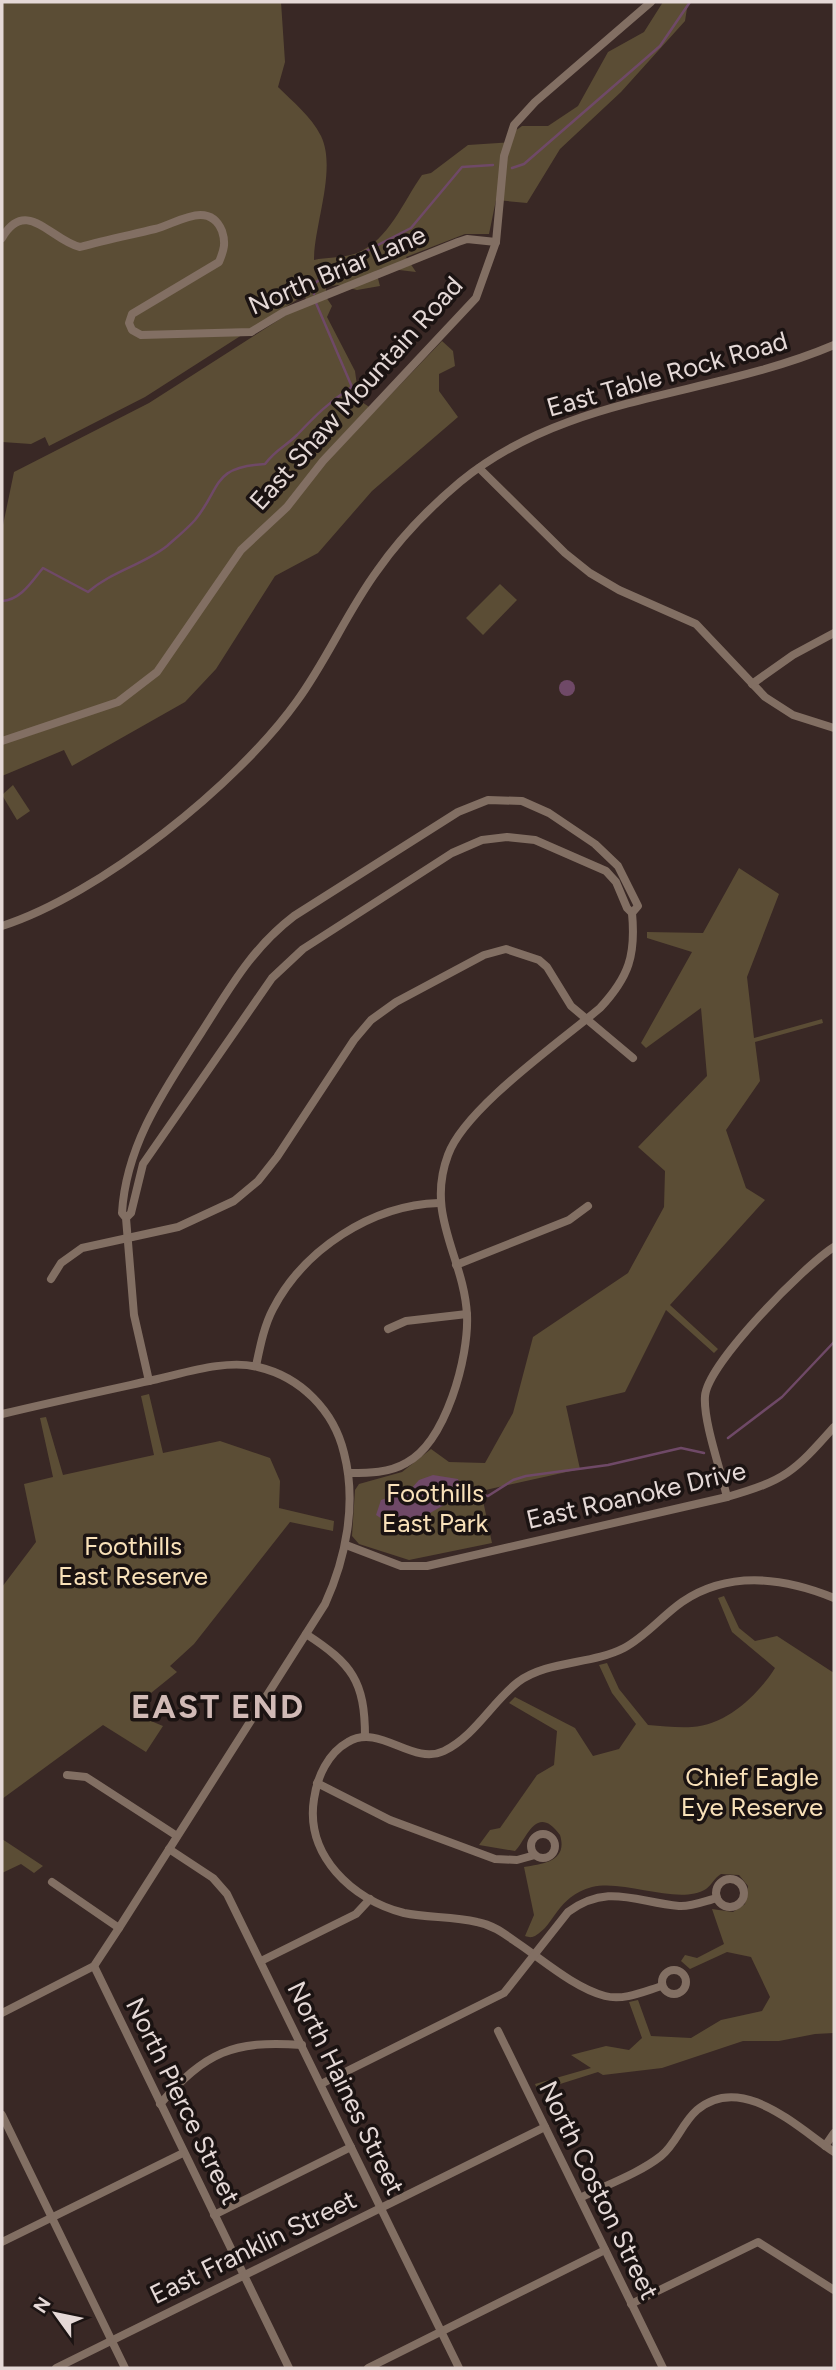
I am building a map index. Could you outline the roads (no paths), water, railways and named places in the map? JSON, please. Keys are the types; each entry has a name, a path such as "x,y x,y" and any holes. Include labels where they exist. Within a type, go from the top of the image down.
{"street":[{"name":"East Shaw Mountain Road","path":"2,741 118,702 157,672 241,550 287,506 323,461 477,298 496,242 505,145 514,125 535,102 651,2"},
{"name":"North Briar Lane","path":"2,238 11,227 31,220 41,223 68,244 80,247 158,228 188,216 212,218 219,225 224,237 225,249 219,262 132,314 132,330 141,335 251,332 284,312 458,242 467,239 496,242"},
{"name":"East Table Rock Road","path":"2,926 26,918 78,892 213,793 257,750 296,703 376,571 415,524 479,468 531,437 576,417 763,368 834,345"},
{"path":"479,468 565,553 619,590 696,624 752,684 793,715 834,728"},
{"path":"752,684 793,655 834,633"},
{"path":"149,1381 134,1315 126,1218 122,1213 126,1178 144,1129 158,1101 250,956 271,934 294,916 458,812 488,800 522,801 549,813 608,854 631,889 638,906 632,913"},
{"path":"126,1218 131,1213 143,1164 272,978 303,949 452,853 482,840 507,837 535,840 606,871 616,882 627,908 632,913 635,943 628,968 616,991 588,1019 482,1107 462,1129 448,1153 439,1203 467,1314 465,1351 450,1401 425,1447 409,1462 392,1470 349,1473"},
{"path":"51,1279 61,1263 82,1248 178,1227 234,1201 258,1181 277,1157 354,1041 371,1020 397,1002 484,955 506,949 539,960 547,967 571,1006 633,1058"},
{"path":"256,1366 273,1308 290,1283 312,1260 362,1221 393,1209 439,1203"},
{"path":"456,1265 569,1220 587,1206"},
{"path":"727,1497 706,1409 708,1383 718,1365 793,1282 834,1247"},
{"path":"388,1329 406,1321 467,1314"},
{"path":"2,1414 212,1367 256,1366 292,1381 320,1405 341,1440 349,1473 346,1545 335,1583 306,1634 119,1928 94,1966 2,2013"},
{"name":"East Roanoke Drive","path":"346,1545 401,1566 427,1566 727,1497 772,1484 788,1474 834,1427"},
{"path":"662,1986 630,1996 606,1997 583,1986 488,1925 406,1913 370,1899 338,1875 320,1847 313,1815 317,1783 326,1764 339,1748 350,1740 365,1737 416,1754 443,1752 467,1735 518,1682 540,1671 625,1647 684,1601 730,1582 764,1579 792,1583 834,1598"},
{"path":"306,1634 336,1654 356,1678 365,1708 365,1737"},
{"path":"67,1775 86,1777 177,1836"},
{"path":"317,1783 390,1820 495,1859 516,1860 535,1855"},
{"name":"North Haines Street","path":"169,1849 220,1885 261,1961 459,2368"},
{"path":"52,1882 119,1928"},
{"path":"321,2084 494,1999 514,1983 568,1912 596,1897 620,1895 679,1906 717,1898"},
{"path":"261,1961 356,1914 370,1899"},
{"name":"North Pierce Street","path":"94,1966 289,2368"},
{"name":"North Coston Street","path":"498,2031 663,2368"},
{"path":"160,2104 197,2066 231,2048 250,2043 302,2045"},
{"path":"580,2198 660,2157 699,2108 721,2098 737,2096 762,2104 834,2152"},
{"path":"2,2115 125,2368"},
{"name":"East Franklin Street","path":"56,2368 545,2127"},
{"path":"825,2146 834,2133"},
{"path":"214,2214 351,2147"},
{"path":"2,2242 183,2153"},
{"path":"631,2304 758,2242 834,2290"},
{"path":"368,2368 605,2250"}],"waterway":[{"path":"512,168 524,164 660,46 690,2"},
{"path":"314,294 314,284 335,267 411,228 462,167 493,165"},
{"path":"2,601 20,594 43,568 88,592 107,579 158,553 195,520 226,474 235,469 265,464 323,409 352,387 316,303"},
{"path":"728,1438 782,1397 834,1342"},
{"path":"465,1493 488,1496 513,1480 526,1476 608,1465 681,1448 704,1453"}],"district":[{"name":"EAST END","path":"218,1706"}],"park label":[{"name":"Foothills East Park","path":"435,1508"},
{"name":"Foothills East Reserve","path":"133,1561"},
{"name":"Chief Eagle Eye Reserve","path":"752,1792"}]}
